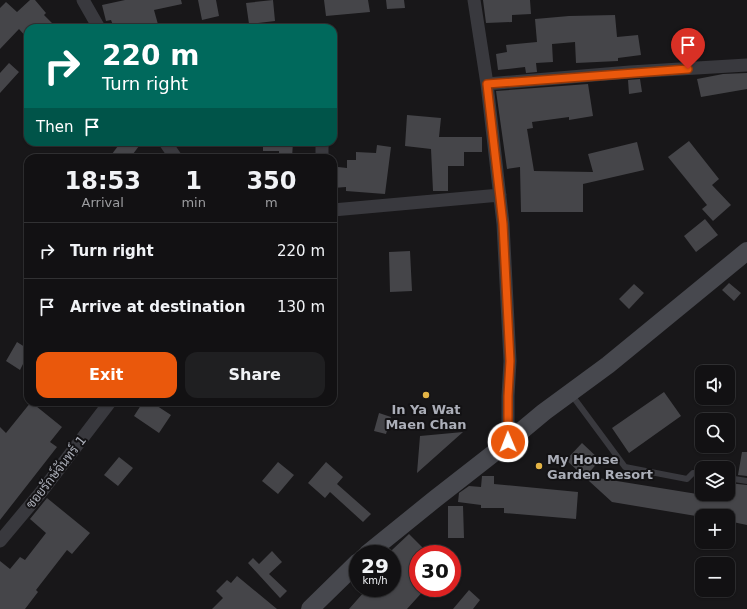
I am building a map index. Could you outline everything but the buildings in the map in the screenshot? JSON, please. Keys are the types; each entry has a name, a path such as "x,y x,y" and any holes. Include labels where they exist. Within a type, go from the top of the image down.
{"main road":[{"path":"378,545 544,412 608,365 747,251"},
{"path":"310,609 349,571"}],"street":[{"path":"83,0 97,24"},
{"path":"474,0 487,84 503,224 510,361 508,442"},
{"path":"487,84 630,72 747,65"},
{"path":"337,210 500,195"},
{"name":"ซอยรักษ์จันทร์ 1","path":"0,541 5,526 42,491 107,406"}],"lane":[{"path":"570,393 625,467 687,479 693,473 695,473"},
{"path":"735,479 747,481"}],"place":[{"name":"In Ya Wat Maen Chan","path":"426,395"},
{"name":"My House Garden Resort","path":"539,466"}],"route":[{"path":"508,442 510,361 503,224 487,84 630,72 688,69"}]}
